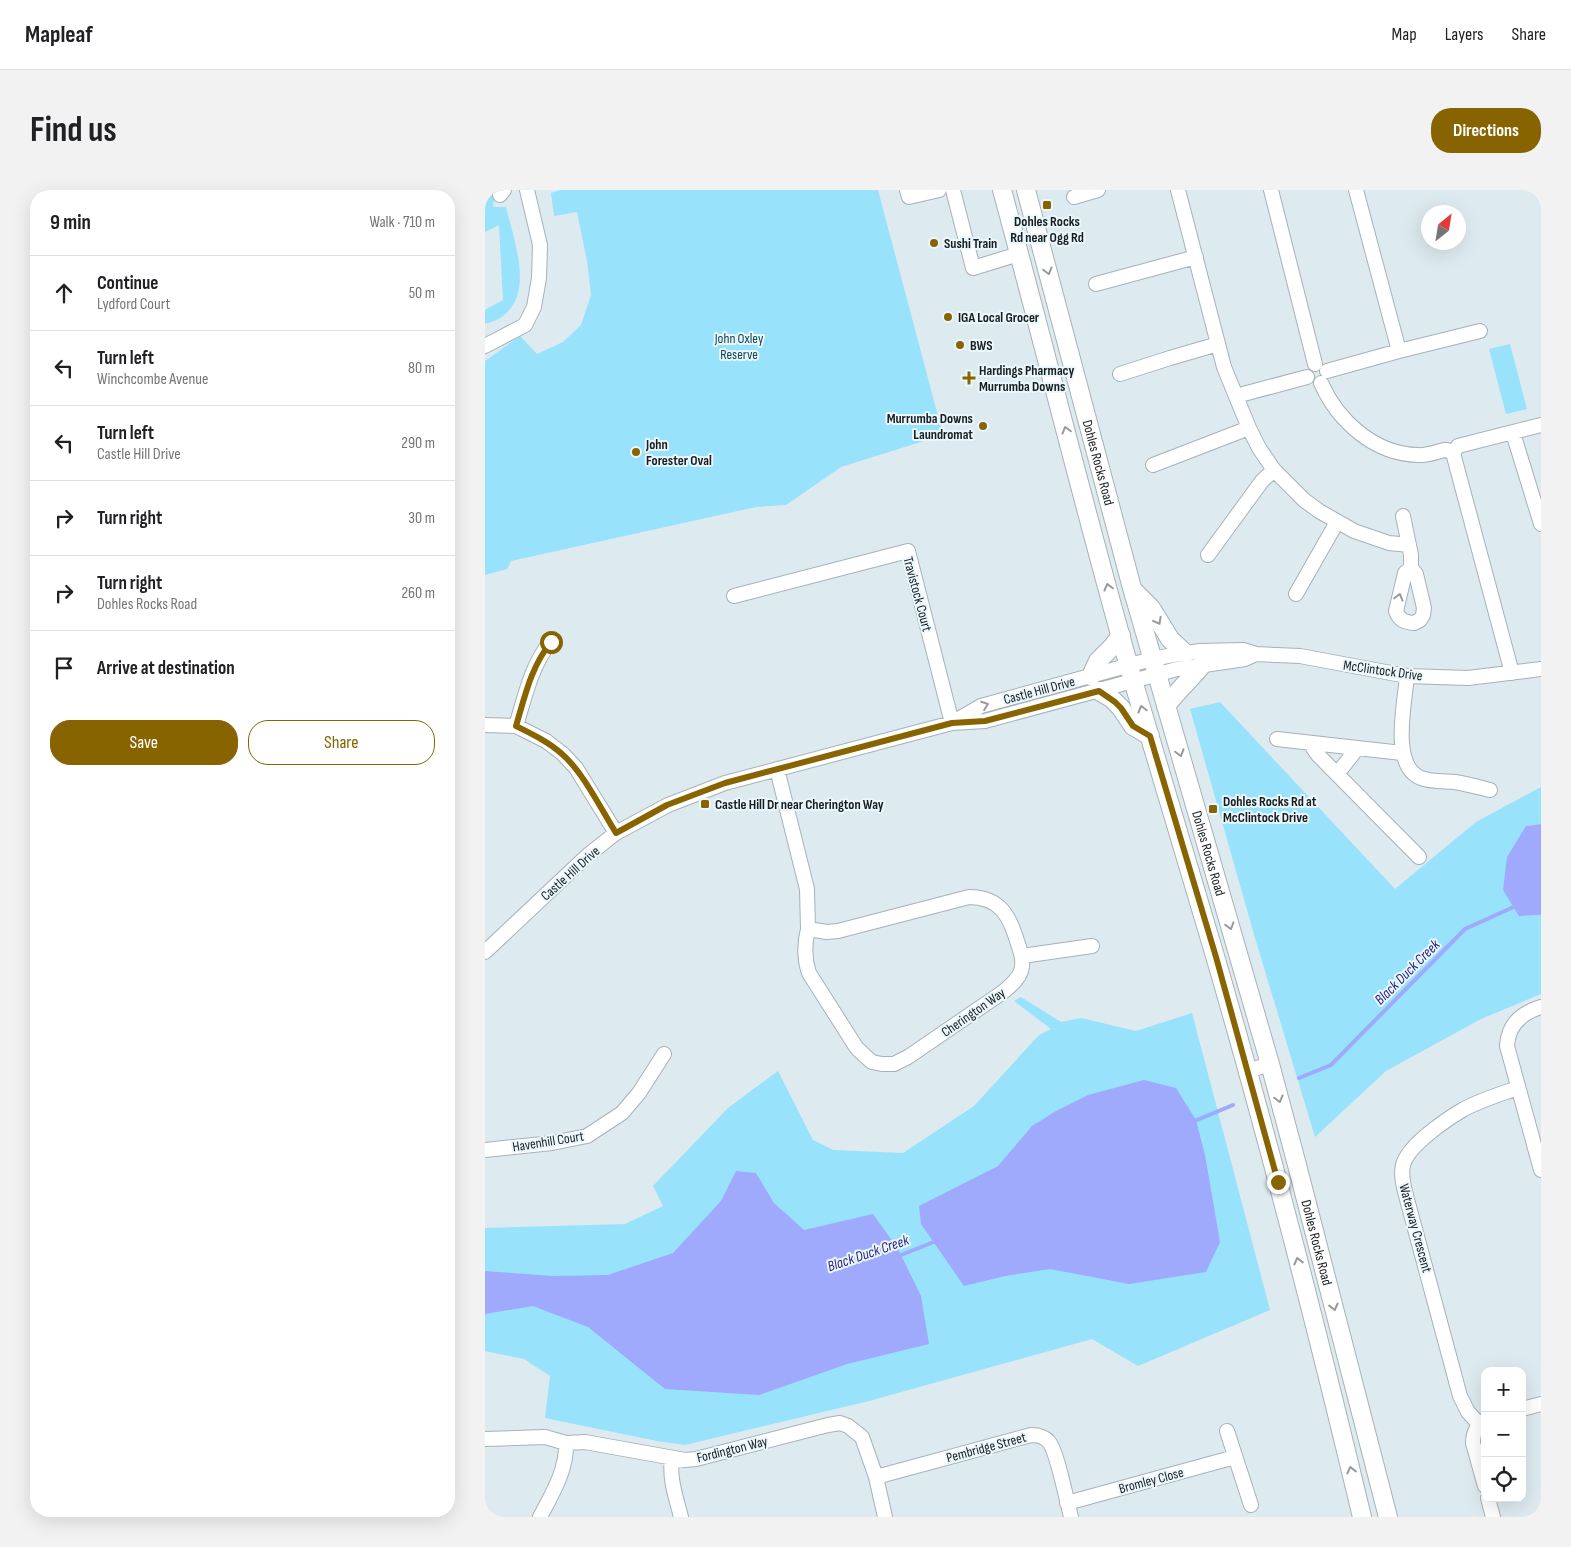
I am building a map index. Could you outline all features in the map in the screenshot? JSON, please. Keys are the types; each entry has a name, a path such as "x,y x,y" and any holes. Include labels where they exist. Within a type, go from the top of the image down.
{"main road":[{"name":"Dohles Rocks Road","path":"1002,190 1131,673 1216,957 1247,1071 1321,1351 1362,1517"},
{"name":"Dohles Rocks Road","path":"1026,190 1132,588 1297,1165 1388,1517"},
{"path":"1132,588 1151,608 1170,639 1185,653"},
{"path":"1121,634 1113,646 1098,661 1095,683 1121,708 1133,726 1150,736"},
{"path":"1166,706 1203,664"}],"street":[{"path":"485,346 525,325 534,307 539,278 540,246 527,190"},
{"path":"907,190 909,197 939,190"},
{"path":"953,190 973,268 1019,254"},
{"path":"1074,197 1098,190"},
{"path":"1178,190 1224,367 1259,448 1274,470 1304,500 1319,511 1354,531 1389,543 1409,546"},
{"path":"1271,190 1315,364"},
{"path":"1356,190 1399,351"},
{"path":"1096,284 1196,257"},
{"path":"1307,377 1313,383 1324,377 1399,351 1480,330"},
{"path":"1120,374 1218,344"},
{"path":"1307,377 1308,368 1315,364 1321,364 1330,402 1344,420 1375,443 1392,450 1419,456 1444,450 1453,453 1512,673"},
{"path":"1236,396 1307,377"},
{"path":"1453,453 1458,446 1541,425"},
{"path":"1153,465 1249,428"},
{"path":"1513,433 1541,524"},
{"path":"1208,555 1262,481 1274,470"},
{"path":"1403,516 1411,555 1411,568"},
{"path":"1296,594 1337,522"},
{"name":"Travistock Court","path":"734,596 908,551 952,723"},
{"path":"516,726 531,675 542,653 551,642"},
{"name":"McClintock Drive","path":"1131,673 1155,667 1185,653 1243,650 1256,654 1300,656 1407,676 1468,678 1541,669"},
{"name":"McClintock Drive","path":"1155,667 1177,669 1245,659 1256,654"},
{"name":"Castle Hill Drive","path":"485,952 588,855 616,833 667,805 725,783 777,769 952,723 985,721 1095,683 1131,673"},
{"path":"1407,676 1403,714 1403,753 1405,764 1411,772 1421,778 1490,790"},
{"path":"485,725 516,726 546,741 563,754 576,768 616,833"},
{"path":"1277,739 1403,753"},
{"path":"1313,743 1314,751 1419,857"},
{"path":"1337,774 1353,754 1355,748"},
{"name":"Cherington Way","path":"777,769 807,889 808,929 804,950 805,962 809,974 856,1047 872,1062 894,1064 908,1058 1003,992 1014,983 1020,973 1023,964 1022,956"},
{"path":"808,929 827,932 838,931 977,897 992,902 1007,915 1013,926 1022,956 1092,946"},
{"path":"1541,1007 1527,1012 1520,1017 1514,1023 1507,1037 1507,1046 1541,1170"},
{"name":"Havenhill Court","path":"485,1150 552,1143 587,1136 622,1113 639,1093 664,1054"},
{"path":"1247,1071 1269,1064"},
{"name":"Waterway Crescent","path":"1481,1421 1468,1412 1460,1396 1401,1172 1403,1163 1410,1150 1431,1132 1464,1109 1518,1088"},
{"path":"1526,1408 1541,1404"},
{"path":"1481,1423 1475,1432 1473,1443 1481,1472"},
{"name":"Fordington Way","path":"485,1439 545,1437 566,1443 585,1442 685,1460 697,1459 828,1424 840,1424 848,1426 862,1437 876,1478 885,1517"},
{"path":"1227,1431 1251,1504"},
{"name":"Pembridge Street","path":"876,1478 1039,1435 1045,1438 1053,1448 1071,1517"},
{"path":"540,1517 560,1477 566,1453 566,1443"},
{"name":"Bromley Close","path":"1067,1503 1235,1457"},
{"path":"672,1458 671,1480 681,1517"},
{"path":"1489,1502 1493,1517"}],"green space":[{"path":"485,190 495,190 493,207 506,207 517,249 520,279 518,293 513,306 503,316 485,324 485,310 503,300 499,225 485,232"},
{"name":"John Oxley Reserve","path":"560,190 878,190 943,435 841,467 786,505 756,507 511,561 507,569 485,575 485,361 520,336 537,354 563,342 581,325 591,295 587,261 577,212 554,216 551,193"},
{"path":"1510,344 1527,409 1506,414 1489,349"},
{"path":"1220,702 1395,889 1476,822 1541,787 1541,824 1526,826 1519,916 1541,915 1541,994 1481,1019 1386,1071 1315,1137 1255,938 1190,709"},
{"path":"1021,997 1061,1022 1081,1018 1136,1031 1192,1013 1270,1310 1138,1366 1092,1339 869,1401 685,1445 545,1418 550,1376 524,1359 485,1351 485,1228 625,1224 663,1206 653,1186 728,1108 778,1071 813,1140 833,1150 903,1153 974,1106 1039,1035 1051,1029 1014,1001"}],"water":[{"path":"1541,824 1541,915 1519,916 1503,890 1507,857 1526,826"},
{"path":"1144,1080 1176,1088 1196,1120 1205,1155 1220,1242 1206,1272 1129,1284 1050,1269 1005,1276 964,1286 921,1224 919,1206 998,1166 1032,1126 1056,1111 1088,1095"},
{"path":"736,1171 756,1173 774,1203 804,1230 873,1214 898,1249 921,1296 929,1344 847,1364 759,1395 665,1389 588,1327 533,1306 485,1314 485,1271 553,1276 608,1275 673,1253 721,1201"}],"waterway":[{"name":"Black Duck Creek","path":"1299,1078 1331,1065 1465,929 1518,905"},
{"name":"Black Duck Creek","path":"1192,1122 1233,1105"},
{"name":"Black Duck Creek","path":"896,1257 936,1241"}],"place":[{"name":"Dohles Rocks Rd near Ogg Rd","path":"1047,205"},
{"name":"Sushi Train","path":"934,243"},
{"name":"IGA Local Grocer","path":"948,317"},
{"name":"BWS","path":"960,345"},
{"name":"Hardings Pharmacy Murrumba Downs","path":"969,378"},
{"name":"Murrumba Downs Laundromat","path":"983,426"},
{"name":"John Forester Oval","path":"636,452"},
{"name":"Castle Hill Dr near Cherington Way","path":"705,804"},
{"name":"Dohles Rocks Rd at McClintock Drive","path":"1213,809"}],"route":[{"path":"551,642 542,653 531,675 516,726 546,741 563,754 576,768 616,833 667,805 725,783 952,723 985,721 1099,691 1111,698 1121,708 1133,726 1150,736 1216,957 1278,1182"}]}
